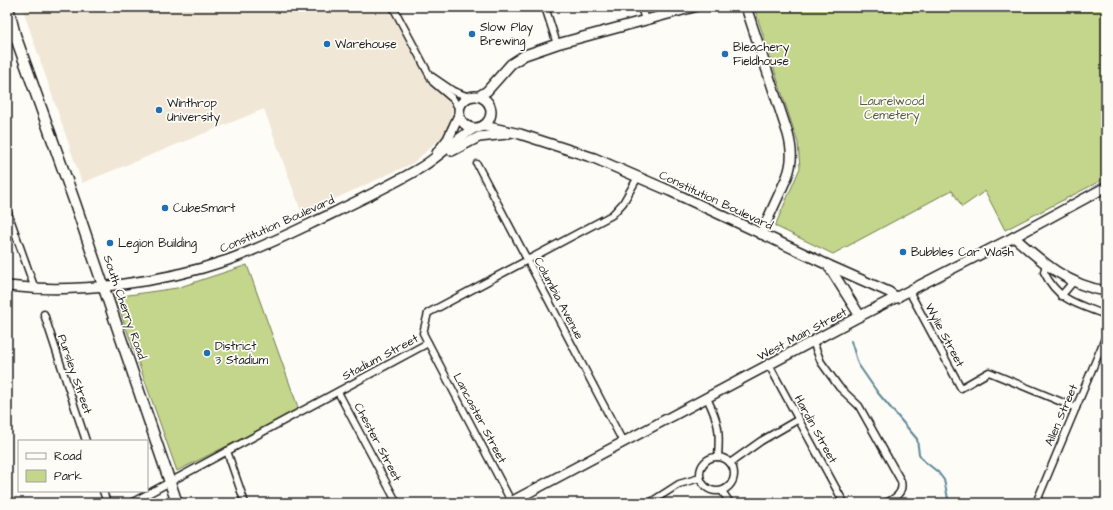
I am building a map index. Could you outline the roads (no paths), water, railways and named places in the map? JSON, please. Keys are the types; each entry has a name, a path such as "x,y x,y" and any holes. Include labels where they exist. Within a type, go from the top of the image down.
{"main road":[{"name":"South Cherry Road","path":"8,7 15,35 104,286 177,503"}],"street":[{"path":"393,7 431,76 432,82 453,99 464,124 473,129"},
{"path":"545,7 557,44"},
{"path":"641,7 645,20"},
{"path":"431,76 453,91 469,97 480,96 487,91 511,64 526,55 557,44 694,7"},
{"path":"746,7 788,134 792,154 788,177 761,234"},
{"path":"484,126 490,118 491,93 500,75"},
{"name":"Constitution Boulevard","path":"480,96 491,109 498,122 518,134"},
{"name":"Constitution Boulevard","path":"429,162 448,139 461,104 469,97"},
{"name":"Constitution Boulevard","path":"7,286 35,289 104,286 176,275 230,259 280,238 344,207 438,157 473,129 484,126 518,134 594,158 889,292 896,298"},
{"path":"438,157 479,137 518,134"},
{"name":"Columbia Avenue","path":"477,164 526,260 623,442"},
{"name":"Stadium Street","path":"131,503 428,344 423,333 428,313 612,215 623,203 638,177"},
{"name":"West Main Street","path":"511,503 860,316 1105,190"},
{"path":"7,210 35,289"},
{"path":"1014,237 1046,264 1073,282 1086,287 1106,291"},
{"path":"1046,264 1044,272 1047,279 1061,296 1106,315"},
{"path":"828,265 860,316"},
{"path":"1061,296 1073,282"},
{"name":"Wylie Street","path":"909,291 961,388 989,372 1076,408"},
{"name":"Pursley Street","path":"44,314 86,440"},
{"name":"Allen Street","path":"1036,503 1106,336"},
{"path":"813,342 821,362 839,387 859,406 902,481 899,494 886,503"},
{"name":"Lancaster Street","path":"428,344 511,503"},
{"name":"Hardin Street","path":"769,365 844,503"},
{"name":"Chester Street","path":"338,392 397,503"},
{"path":"707,398 719,428 718,457"},
{"path":"730,463 761,441 799,420"},
{"path":"227,451 245,503"},
{"path":"718,457 730,463 734,475 728,487 722,491 709,490 704,486 700,478 702,466 706,461 718,457"},
{"path":"654,500 679,484 700,478"},
{"path":"722,491 730,503"},
{"path":"103,492 107,503"}],"waterway":[{"path":"851,341 858,364 878,393 917,439 919,454 924,461 938,472 944,480 949,503"}],"place":[{"name":"Slow Play Brewing","path":"472,34"},
{"name":"Warehouse","path":"327,44"},
{"name":"Bleachery Fieldhouse","path":"725,54"},
{"name":"Winthrop University","path":"159,110"},
{"name":"CubeSmart","path":"165,208"},
{"name":"Legion Building","path":"110,243"},
{"name":"Bubbles Car Wash","path":"903,252"},
{"name":"District 3 Stadium","path":"207,353"}],"park label":[{"name":"Laurelwood Cemetery","path":"892,108"}]}
